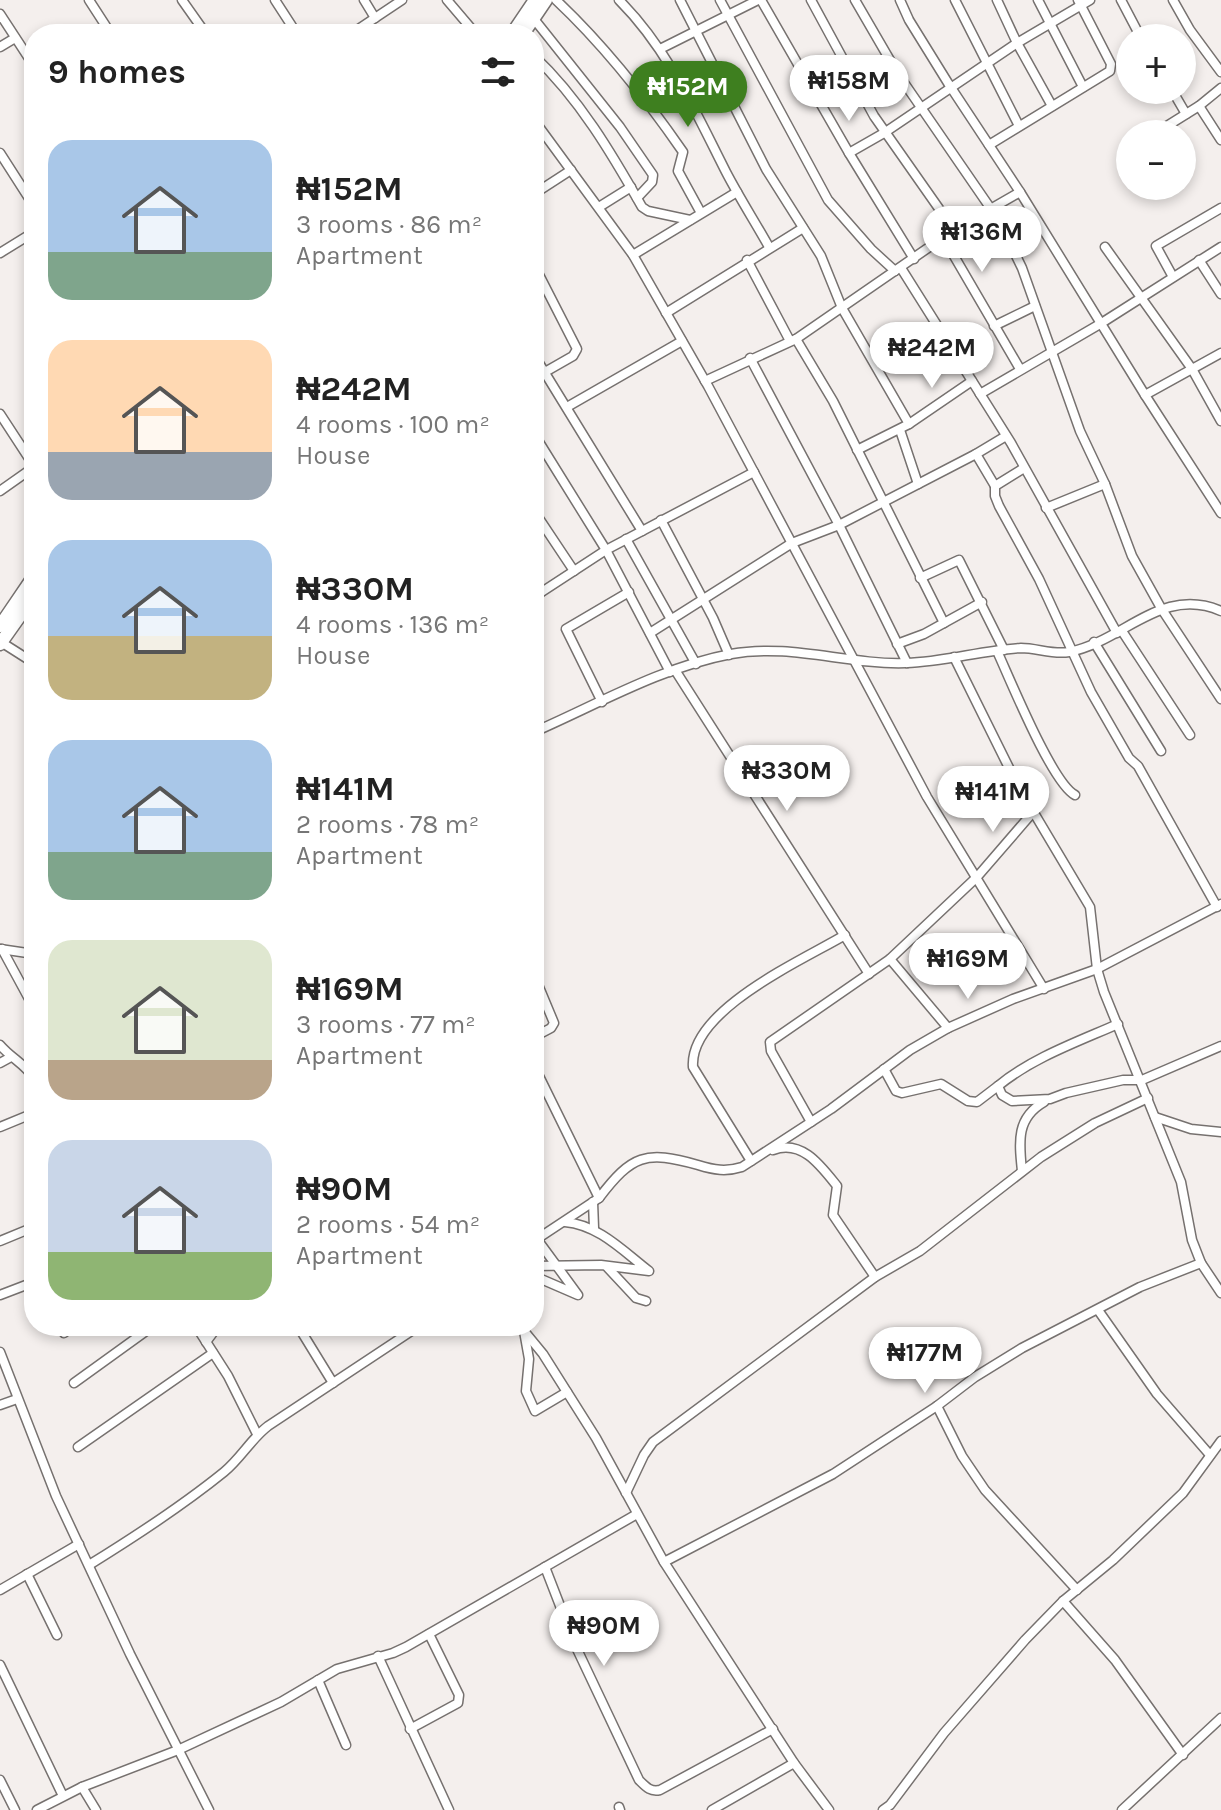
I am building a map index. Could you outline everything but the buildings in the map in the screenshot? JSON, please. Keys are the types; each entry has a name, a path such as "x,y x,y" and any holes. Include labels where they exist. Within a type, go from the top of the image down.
{"main road":[{"path":"519,24 535,0"},
{"path":"530,24 546,0"},
{"path":"0,626 24,591"},
{"path":"1,643 24,610"}],"street":[{"path":"89,0 105,24"},
{"path":"182,0 199,24"},
{"path":"275,0 291,24"},
{"path":"364,0 375,18"},
{"path":"366,24 402,0"},
{"path":"447,0 467,24"},
{"path":"556,0 627,74 669,131 683,152 678,171 701,213"},
{"path":"619,0 660,49 694,105 737,192 769,247"},
{"path":"680,0 766,169 826,265 842,308 905,427 918,484"},
{"path":"720,0 828,200 861,238 898,270 1006,436 1119,632 1190,735"},
{"path":"660,49 760,0 914,259"},
{"path":"811,0 884,133 954,230"},
{"path":"855,0 892,65 991,209"},
{"path":"900,0 909,20 1221,513"},
{"path":"955,0 1019,126"},
{"path":"997,0 1052,106"},
{"path":"1038,0 1083,87"},
{"path":"849,153 1079,3 1090,0"},
{"path":"1121,0 1134,24"},
{"path":"1173,0 1190,30 1221,72"},
{"path":"989,145 1110,71 1111,67 1079,3"},
{"path":"0,14 24,51"},
{"path":"534,19 538,24"},
{"path":"544,32 620,127 653,175 652,182 637,198"},
{"path":"0,47 15,38"},
{"path":"544,68 583,113 648,211 690,220"},
{"path":"1176,120 1221,88"},
{"path":"1180,104 1186,114"},
{"path":"1199,106 1221,140"},
{"path":"544,134 633,255 705,381 927,797 1044,989"},
{"path":"0,153 24,190"},
{"path":"544,188 571,170"},
{"path":"599,207 631,187"},
{"path":"633,255 737,192"},
{"path":"705,381 793,340 943,237 1020,192"},
{"path":"1173,277 1157,250 1158,243 1221,208"},
{"path":"1002,227 1022,268 1080,431 1105,484 1132,556 1161,608 1221,699"},
{"path":"666,313 803,228"},
{"path":"943,237 1020,369"},
{"path":"0,253 24,238"},
{"path":"1105,247 1192,369 1221,421"},
{"path":"980,394 1100,324 1221,247"},
{"path":"747,260 833,401 944,623"},
{"path":"1199,260 1217,282 1221,294"},
{"path":"544,285 577,349 573,356 545,372 642,531"},
{"path":"994,326 1035,306"},
{"path":"567,407 682,341"},
{"path":"1145,395 1221,355"},
{"path":"750,358 839,525 907,663"},
{"path":"857,450 905,427 972,381"},
{"path":"0,414 24,451"},
{"path":"650,633 792,543 839,525 1006,436"},
{"path":"544,450 606,550 673,671 869,974"},
{"path":"751,1161 910,1050 948,1028 1013,999 1097,969 1219,906 1138,766 1129,758 1114,733 1070,652 1039,579 999,506 995,486 976,454"},
{"path":"995,486 1024,468"},
{"path":"544,590 606,550 754,472"},
{"path":"0,491 24,473"},
{"path":"1046,508 1105,484"},
{"path":"661,520 729,655"},
{"path":"544,526 574,571"},
{"path":"626,539 696,664"},
{"path":"920,578 959,560 982,602 1050,762 1069,792 1075,795"},
{"path":"602,702 566,629 629,592"},
{"path":"897,644 924,634 982,602"},
{"path":"544,728 673,671 729,655 765,650 799,651 853,660 907,663 1023,648 1070,652 1119,632 1161,608 1203,603 1221,611"},
{"path":"1094,642 1161,751"},
{"path":"1,643 24,657"},
{"path":"954,657 1018,786 1090,907 1097,969 1181,1182 1192,1240 1201,1263 1221,1293"},
{"path":"811,1122 771,1051 770,1042 890,959 977,877 1034,811"},
{"path":"751,1161 693,1067 692,1056 715,1019 758,985 845,935"},
{"path":"1,949 24,952"},
{"path":"1,949 24,990"},
{"path":"890,959 948,1028"},
{"path":"544,999 554,1023 544,1032"},
{"path":"884,1069 896,1091 902,1093 941,1084 968,1101 977,1102 1008,1078 1055,1052 1118,1024"},
{"path":"0,1045 11,1057 24,1064"},
{"path":"1022,1171 1022,1128 1030,1110 1066,1093 1123,1080 1142,1080 1221,1046"},
{"path":"0,1063 11,1057"},
{"path":"998,1086 1002,1095 1012,1101 1050,1099"},
{"path":"544,1088 596,1200 594,1228"},
{"path":"626,1493 653,1442 875,1277 920,1251 1059,1144 1148,1098"},
{"path":"0,1127 24,1117"},
{"path":"1155,1117 1191,1129 1221,1132"},
{"path":"544,1233 596,1200 631,1162 643,1158 680,1160 731,1171 778,1148 793,1149 814,1157 837,1186 833,1215 875,1277"},
{"path":"544,1266 571,1268 601,1265 649,1271 594,1228 564,1221"},
{"path":"0,1241 24,1231"},
{"path":"544,1250 578,1295 544,1280"},
{"path":"664,1562 833,1474 1022,1348 1140,1287 1201,1263"},
{"path":"608,1268 636,1298 646,1301"},
{"path":"0,1295 24,1286"},
{"path":"1098,1310 1157,1394 1210,1455"},
{"path":"74,1383 139,1336"},
{"path":"202,1336 228,1376 257,1434"},
{"path":"206,1342 210,1336"},
{"path":"304,1336 333,1383"},
{"path":"89,1565 170,1514 219,1476 257,1434 404,1336"},
{"path":"524,1336 529,1359 526,1391 535,1411 567,1392"},
{"path":"528,1336 596,1438 664,1562 794,1763 829,1810"},
{"path":"0,1352 56,1496 209,1810"},
{"path":"78,1447 213,1353"},
{"path":"0,1405 17,1399"},
{"path":"937,1406 962,1456 985,1490 1077,1590"},
{"path":"883,1810 944,1733 1025,1640 1063,1601 1113,1560 1183,1493 1221,1441"},
{"path":"37,1810 82,1787 178,1750 281,1702 337,1669 393,1653 637,1514"},
{"path":"0,1590 79,1544"},
{"path":"545,1567 576,1647 639,1780 646,1787 653,1791 660,1790 773,1729"},
{"path":"27,1574 57,1635"},
{"path":"1063,1601 1115,1660 1183,1755"},
{"path":"410,1729 458,1703 459,1695 429,1634"},
{"path":"378,1656 449,1810"},
{"path":"0,1665 63,1796"},
{"path":"318,1680 346,1745"},
{"path":"1122,1810 1221,1718"},
{"path":"712,1810 794,1763"},
{"path":"0,1780 15,1810"},
{"path":"82,1787 96,1810"}]}
